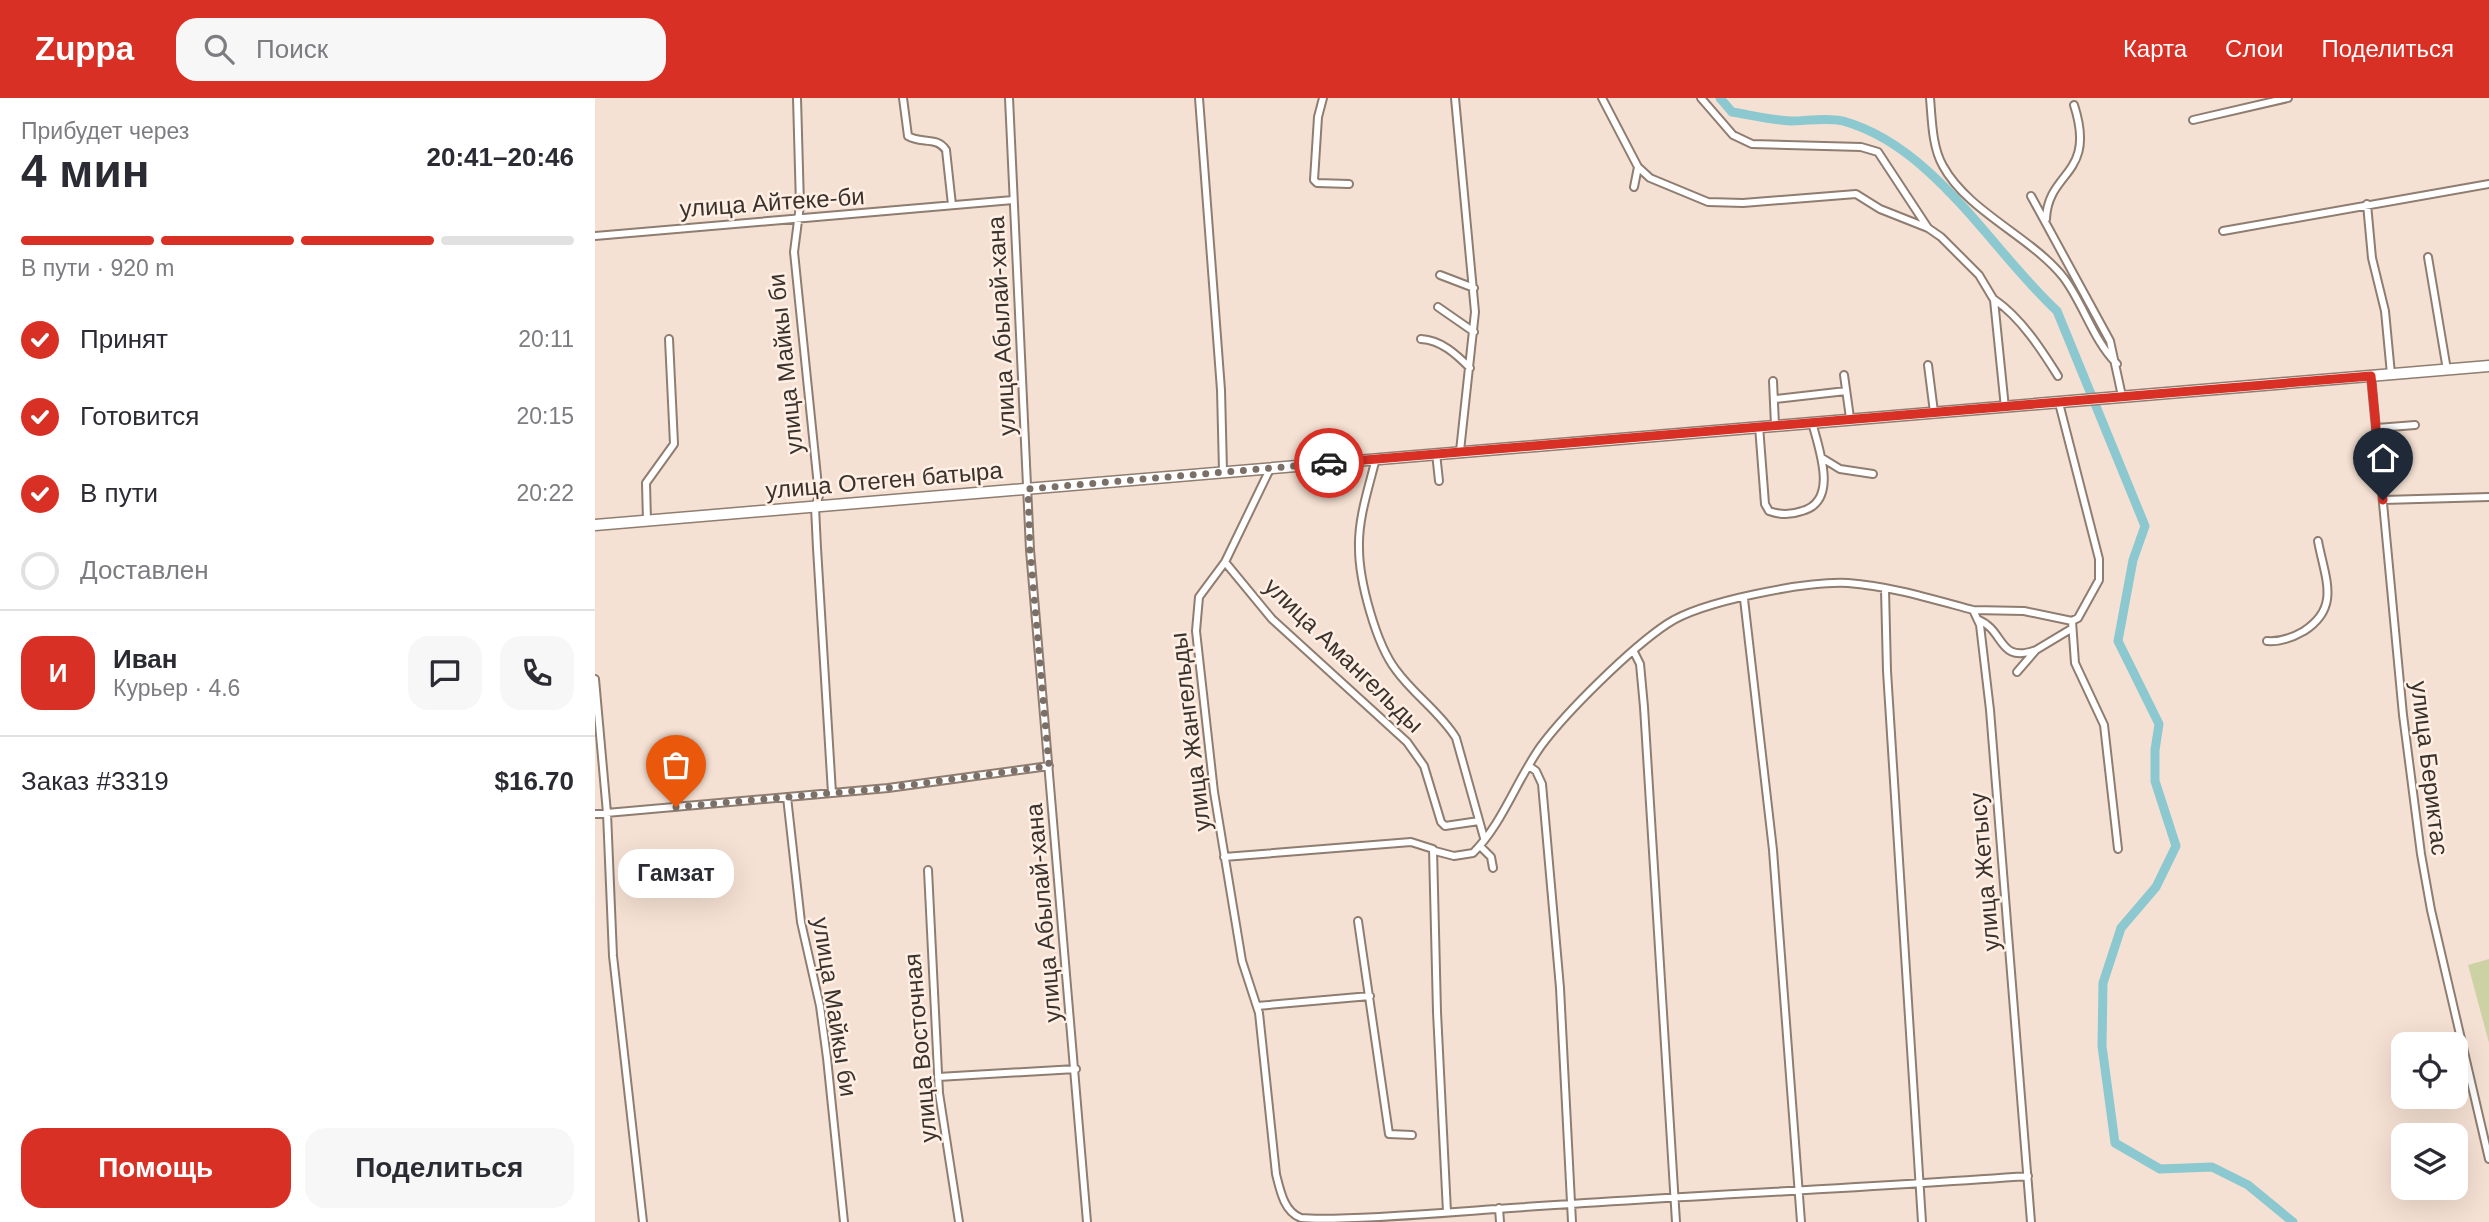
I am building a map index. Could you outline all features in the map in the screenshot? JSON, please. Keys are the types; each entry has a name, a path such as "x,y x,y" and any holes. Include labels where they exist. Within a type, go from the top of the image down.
{"main road":[{"name":"улица Отеген батыра","path":"595,525 2489,366"}],"street":[{"name":"улица Майкы би","path":"797,98 798,219 794,251 818,496 815,507 832,793"},
{"path":"904,98 908,136 936,142 946,150 952,205"},
{"name":"улица Абылай-хана","path":"1009,98 1030,550 1087,1222"},
{"path":"1199,98 1221,390 1223,471"},
{"path":"1323,98 1318,117 1314,180 1317,183 1349,184"},
{"path":"1455,98 1474,288 1474,332 1460,451"},
{"path":"1602,98 1638,167 1650,178 1716,204 1856,194 1880,209 1927,228"},
{"path":"1701,98 1733,135 1752,144 1861,147 1878,152 1927,228 1973,268 1994,300 2005,307 2028,334 2058,376"},
{"path":"1930,98 1936,147 1943,166 1967,193 2063,277 2101,344 2117,364"},
{"path":"2193,120 2288,98"},
{"path":"2046,221 2049,201 2071,171 2082,138 2074,105"},
{"path":"1634,187 1638,167"},
{"path":"2223,231 2489,184"},
{"path":"2031,195 2110,341 2122,396"},
{"name":"улица Айтеке-би","path":"595,236 1013,200"},
{"path":"2367,204 2372,258 2385,311 2391,374"},
{"path":"2428,257 2447,370"},
{"path":"1440,275 1474,288"},
{"path":"1994,300 2005,408"},
{"path":"1438,306 1474,332"},
{"path":"647,521 646,483 672,449 669,339"},
{"path":"1421,339 1431,339 1454,352 1470,368"},
{"path":"1928,365 1934,412"},
{"path":"1844,375 1850,418"},
{"name":"улица Бериктас","path":"2371,376 2403,715 2423,865 2489,1159"},
{"path":"1773,382 1775,425"},
{"path":"1775,399 1846,391"},
{"path":"1224,857 1411,842 1445,855 1463,856 1473,853 1497,822 1529,766 1561,723 1634,652 1680,617 1744,599 1828,583 1885,589 1973,610 2024,611 2072,621 2078,618 2092,595 2100,570 2059,403"},
{"path":"1759,426 1765,504 1769,511 1778,514 1809,509 1819,499 1825,482 1822,458 1812,422"},
{"path":"2377,428 2415,425"},
{"path":"1436,453 1439,481"},
{"path":"1376,458 1359,548 1368,599 1380,639 1396,670 1447,724 1456,738 1484,838"},
{"path":"1822,458 1840,469 1873,474"},
{"name":"улица Жангельды","path":"1270,469 1225,562 1199,597 1196,631 1205,725 1224,857 1242,961 1257,1006 1281,1195 1296,1216 1304,1219 1363,1222 1447,1212 1572,1203 2028,1177"},
{"path":"2383,500 2489,497"},
{"path":"2267,641 2277,642 2296,636 2320,620 2326,611 2327,592 2318,541"},
{"name":"улица Амангельды","path":"1225,562 1272,619 1408,742 1424,766 1441,822 1445,826 1455,826 1479,821"},
{"path":"1885,589 1887,671 1922,1222"},
{"path":"1744,599 1773,850 1801,1222"},
{"name":"улица Жетысу","path":"1973,610 1979,620 2008,915 2031,1222"},
{"path":"1979,620 1987,624 2008,652 2019,655 2036,650 2071,629"},
{"path":"2072,621 2075,663 2104,725 2118,849"},
{"path":"2017,672 2036,650"},
{"path":"1634,652 1640,664 1644,707 1676,1222"},
{"path":"595,679 607,813 613,956 643,1222"},
{"path":"595,814 832,793 1049,766"},
{"path":"1529,766 1536,771 1543,796 1560,988 1572,1222"},
{"name":"улица Майкы би","path":"787,797 801,922 820,1006 827,1058 844,1222"},
{"path":"1479,846 1492,857 1493,869"},
{"path":"1434,850 1437,1013 1447,1212"},
{"path":"1434,860 1445,855"},
{"name":"улица Восточная","path":"928,870 938,1077 959,1222"},
{"path":"1358,921 1389,1134 1412,1135"},
{"path":"1257,1006 1370,996"},
{"path":"938,1077 1076,1069"},
{"path":"1499,1208 1500,1222"}],"green space":[{"path":"2489,959 2489,1043 2468,965"}],"waterway":[{"path":"1720,98 1732,112 1783,120 1837,120 1876,134 1906,153 1933,176 2057,311 2145,526 2133,560 2118,641 2159,724 2155,750 2155,781 2176,846 2156,887 2121,928 2103,983 2102,1046 2115,1143 2160,1169 2212,1167 2248,1185 2293,1222"}],"way so far":[{"path":"676,807 888,788 1049,766 1030,550 1028,489 1329,463"}],"place":[{"name":"Гамзат","path":"676,807"}],"route":[{"path":"1329,463 2371,376 2383,500"}]}
